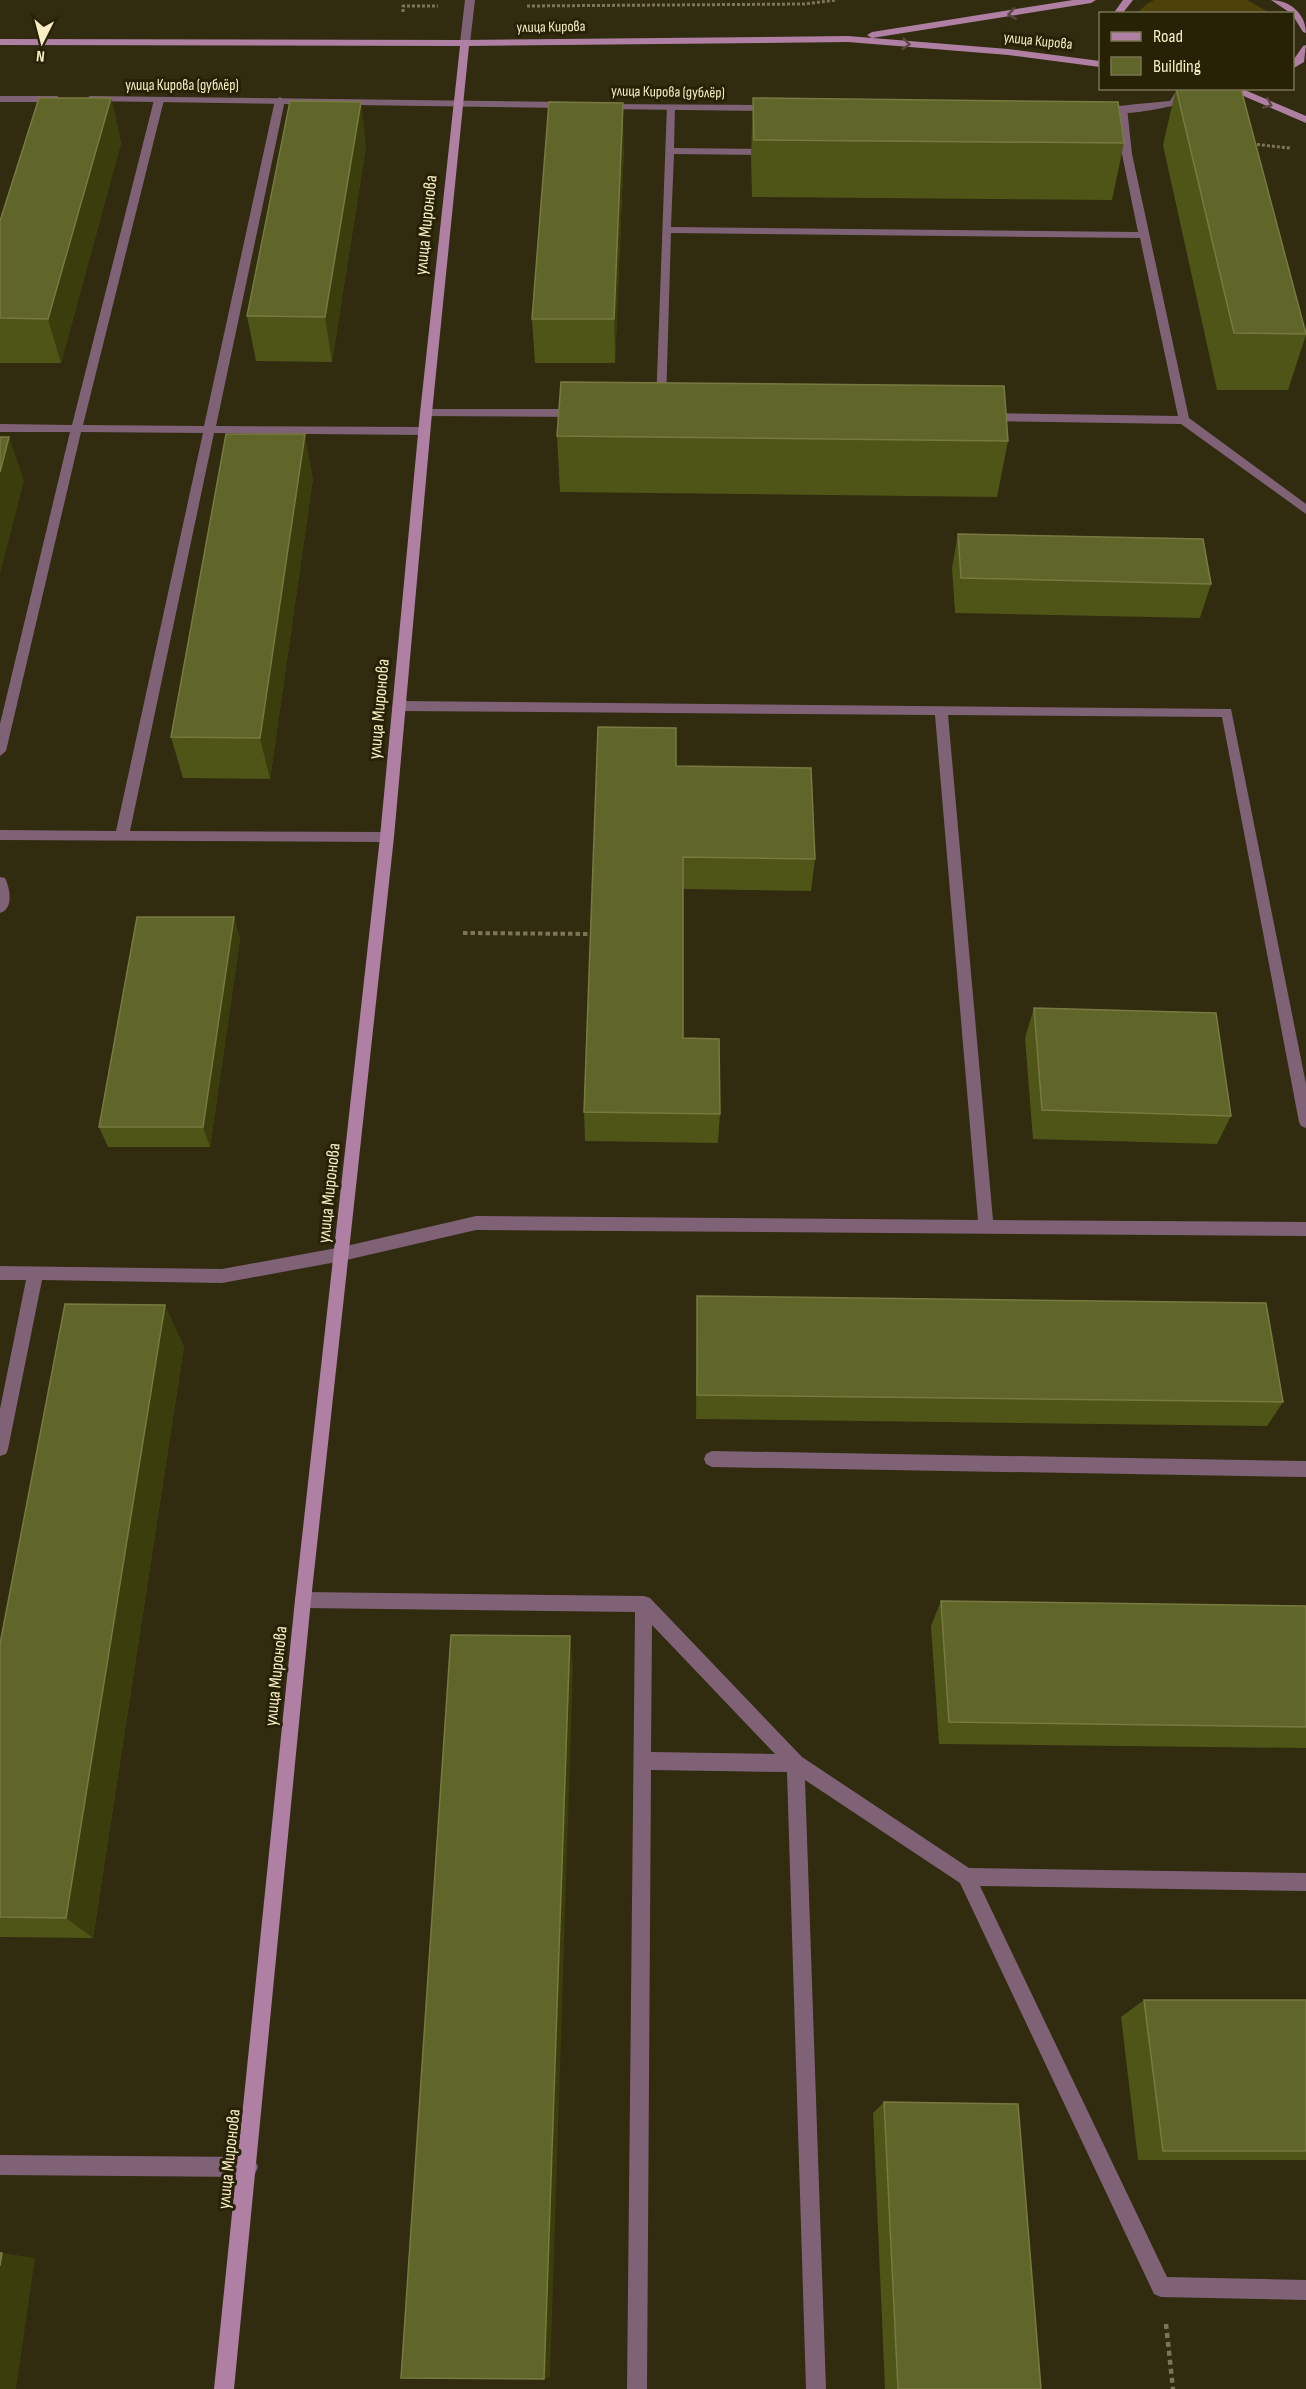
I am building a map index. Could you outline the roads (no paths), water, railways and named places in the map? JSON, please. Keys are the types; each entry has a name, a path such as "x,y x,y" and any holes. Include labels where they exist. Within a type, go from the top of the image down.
{"main road":[{"path":"848,39 1091,0"},
{"path":"1119,12 1128,0"},
{"path":"1276,0 1292,12"},
{"path":"1294,13 1306,30"},
{"name":"улица Кирова","path":"0,42 465,43 848,39 1008,52 1099,64"},
{"name":"улица Миронова","path":"224,2389 303,1600 387,837 426,413 465,43"},
{"path":"1294,65 1299,62 1306,48"},
{"path":"1235,90 1306,120"}],"street":[{"name":"улица Миронова","path":"465,43 471,0"},
{"path":"1088,110 1124,110 1173,103 1182,90"},
{"path":"0,99 71,99"},
{"name":"улица Кирова (дублёр)","path":"83,99 575,105"},
{"path":"0,751 76,430 159,100"},
{"path":"122,835 280,100"},
{"name":"улица Кирова (дублёр)","path":"587,105 778,108"},
{"path":"659,413 670,107"},
{"path":"1124,110 1121,154 1143,235 1184,420"},
{"path":"669,151 787,152"},
{"path":"666,230 1143,235"},
{"path":"426,413 590,413"},
{"path":"969,417 1184,420 1306,510"},
{"path":"0,429 425,431"},
{"path":"398,706 1227,712 1306,1122"},
{"path":"940,710 986,1227"},
{"path":"0,835 387,837"},
{"path":"0,882 4,891 0,908"},
{"path":"0,1273 222,1276 342,1254 477,1223 1306,1229"},
{"path":"0,1449 35,1275"},
{"path":"712,1459 1306,1469"},
{"path":"303,1600 644,1604 796,1763 966,1877 1161,2287 1306,2290"},
{"path":"638,2389 644,1604"},
{"path":"643,1761 796,1763"},
{"path":"796,1763 816,2389"},
{"path":"966,1877 1306,1881"},
{"path":"0,2165 248,2167"}]}
